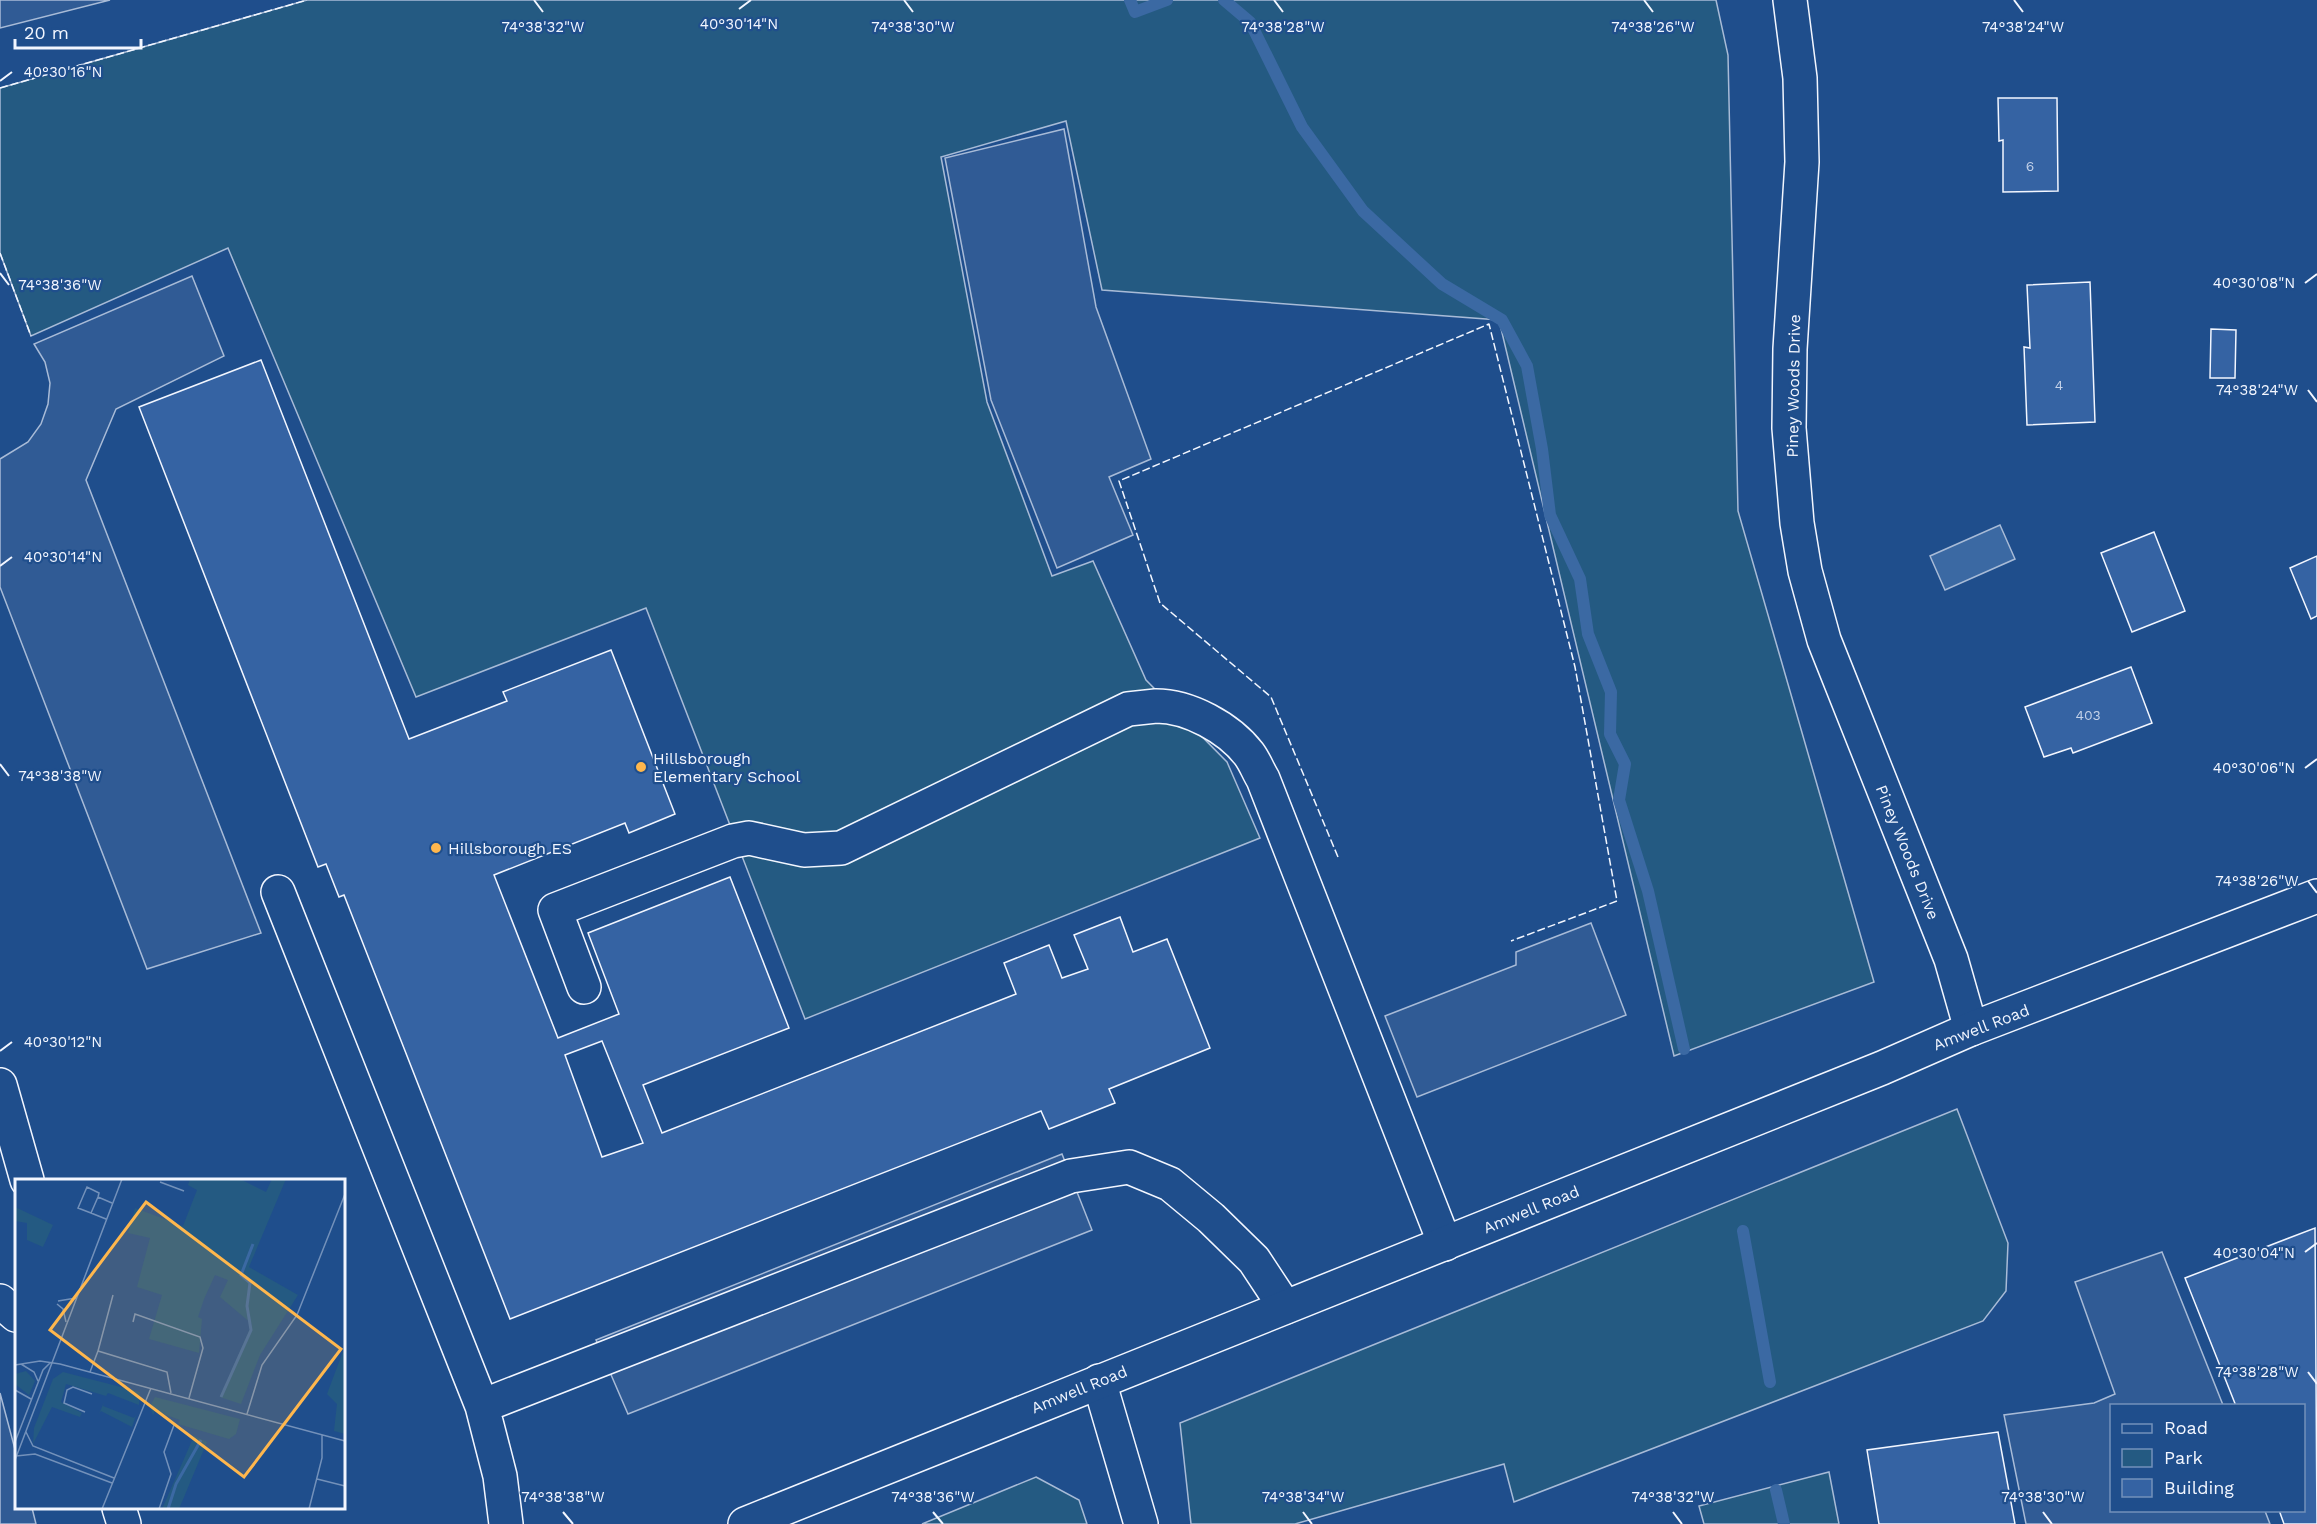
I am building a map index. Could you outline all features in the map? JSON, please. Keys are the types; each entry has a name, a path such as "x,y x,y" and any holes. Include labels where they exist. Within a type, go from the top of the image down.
{"main road":[{"name":"Piney Woods Drive","path":"1790,0 1800,78 1802,162 1790,350 1789,428 1798,533 1805,571 1824,640 1951,959 1971,1029"},
{"path":"584,987 555,910 733,841 749,838 804,850 841,848 1128,710 1158,706 1181,711 1204,719 1226,732 1249,754 1263,779 1445,1244"},
{"path":"278,892 482,1406 500,1476 506,1524"},
{"name":"Amwell Road","path":"746,1524 1882,1068 1971,1029 2317,896"},
{"path":"0,1085 6,1137 27,1179"},
{"path":"482,1406 1071,1176 1130,1167 1170,1184 1211,1218 1254,1260 1285,1307"},
{"path":"0,1301 15,1314"},
{"path":"1099,1381 1141,1524"},
{"path":"119,1509 124,1524"}],"green space":[{"path":"307,0 1716,0 1728,55 1738,511 1874,982 1674,1056 1499,320 1102,290 1066,121 941,157 987,402 1052,576 1093,561 1146,680 1227,762 1260,838 805,1019 646,608 416,697 228,248 31,336 0,253 0,88"},
{"path":"1957,1109 2008,1243 2006,1291 1983,1321 1514,1502 1504,1464 1295,1524 1191,1524 1180,1423"},
{"path":"1829,1472 1839,1524 1704,1524 1699,1506"},
{"path":"1036,1477 1079,1500 1087,1524 922,1524"}],"shaded area":[{"path":"0,0 110,0 0,28"},
{"path":"1064,129 1096,307 1151,459 1109,477 1133,535 1057,568 991,400 945,158"},
{"path":"192,276 224,356 116,409 86,480 261,933 147,969 0,587 0,459 28,442 41,424 48,404 50,383 45,362 34,344"},
{"path":"2000,525 2015,559 1945,590 1930,556"},
{"path":"1591,923 1626,1015 1417,1097 1385,1016 1516,965 1516,952"},
{"path":"1062,1154 1092,1230 628,1414 596,1340"},
{"path":"2162,1252 2223,1404 2110,1404 2110,1512 2265,1512 2270,1524 2026,1524 2004,1415 2094,1403 2115,1394 2075,1282"},
{"path":"0,1393 15,1449 15,1509 32,1509 36,1524 0,1524"}],"building":[{"path":"1998,98 2057,98 2058,191 2003,192 2003,140 1999,141"},
{"path":"2090,282 2095,422 2027,425 2024,347 2030,348 2027,285"},
{"path":"2211,329 2236,330 2235,378 2210,378"},
{"name":"Hillsborough ES","path":"261,360 409,739 507,701 503,692 611,650 675,814 629,833 625,823 494,875 558,1038 619,1014 588,933 730,877 789,1028 643,1085 662,1133 1016,994 1004,963 1049,945 1062,978 1088,969 1074,935 1120,917 1133,952 1167,939 1210,1048 1109,1089 1115,1103 1049,1129 1041,1111 510,1319 344,895 339,897 326,864 318,867 139,407","holes":["602,1041 643,1143 602,1157 565,1055"]},
{"path":"2154,532 2185,611 2132,632 2101,553"},
{"path":"2317,556 2317,616 2311,619 2290,568"},
{"path":"2131,667 2152,723 2073,753 2071,748 2044,757 2025,707"},
{"path":"2315,1228 2317,1524 2284,1524 2280,1512 2305,1512 2305,1404 2235,1404 2185,1278"},
{"path":"1998,1432 2015,1524 1879,1524 1867,1450"}],"waterway":[{"path":"1130,0 1135,12 1167,0"},
{"path":"1224,0 1250,22 1302,127 1363,211 1442,284 1502,320 1527,366 1542,449 1550,515 1580,579 1588,634 1611,692 1610,734 1625,764 1619,800 1648,891 1684,1049"},
{"path":"1743,1231 1770,1382"},
{"path":"1776,1490 1784,1524"}],"fence":[{"path":"0,88 307,0"},
{"path":"0,253 31,336"},
{"path":"1338,857 1271,697 1160,603 1119,481 1489,324 1575,667 1617,901 1511,941"}],"place":[{"name":"Hillsborough Elementary School","path":"641,767"},
{"name":"Hillsborough ES","path":"436,848"}]}
